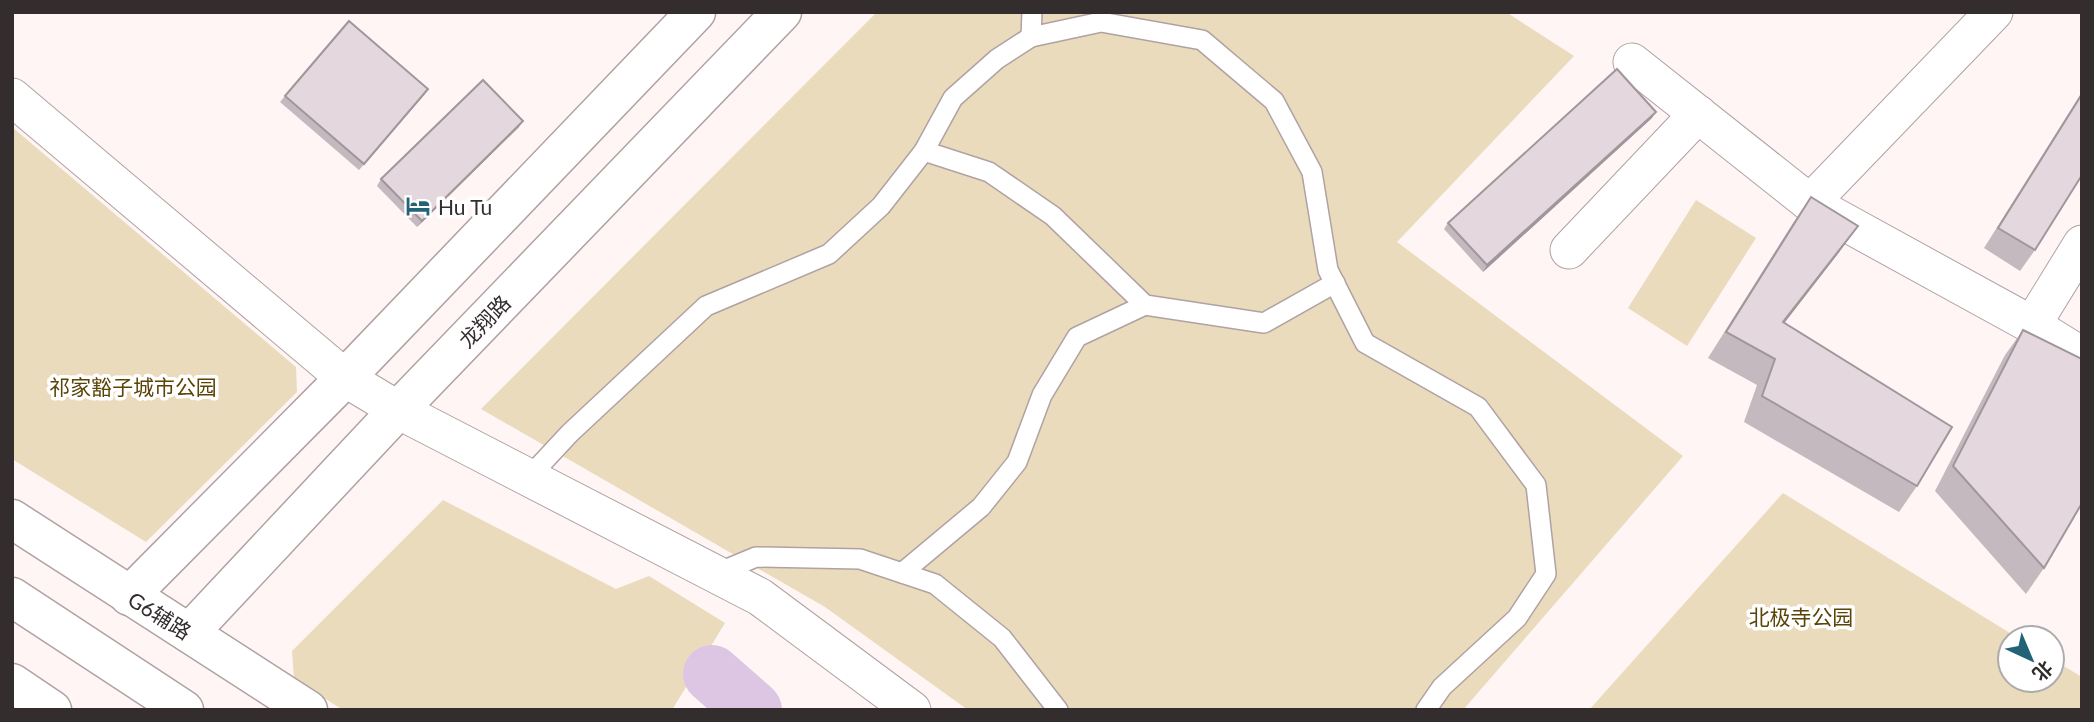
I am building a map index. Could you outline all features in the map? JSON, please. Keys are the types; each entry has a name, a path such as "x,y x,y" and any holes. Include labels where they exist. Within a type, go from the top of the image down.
{"main road":[{"path":"128,596 345,377 696,12"},
{"name":"龙翔路","path":"189,633 398,410 782,12"},
{"name":"G6辅路","path":"12,519 308,710"},
{"path":"12,597 184,710"},
{"path":"12,683 52,710"}],"street":[{"path":"1810,203 1994,12"},
{"path":"1632,62 1810,203 2032,325 2082,356"},
{"path":"12,97 345,377 398,410 760,597 912,710"},
{"path":"1569,250 1698,114"},
{"path":"2032,325 2082,244"}],"lane":[{"path":"1031,37 1032,12"},
{"path":"528,477 570,433 706,306 829,254 881,206 924,151 953,98 997,59 1031,37 1101,22 1202,40 1274,101 1312,172 1328,270 1365,343 1478,407 1536,485 1546,575 1517,618 1441,687 1426,710"},
{"path":"924,151 989,172 1042,209 1145,305"},
{"path":"902,573 981,507 1017,462 1042,395 1077,337 1145,305 1264,323 1335,283"},
{"path":"715,574 756,557 860,559 935,584 1002,639 1058,710"}],"green space":[{"path":"877,12 1506,12 1574,56 1397,242 1683,456 1463,710 968,710 825,607 481,409"},
{"name":"祁家豁子城市公园","path":"12,127 296,367 297,392 146,542 12,459"},
{"path":"1696,200 1756,238 1687,346 1628,308"},
{"name":"北极寺公园","path":"1783,493 1996,624 1996,694 2066,694 2066,667 2082,677 2082,710 1589,710"},
{"path":"443,500 616,589 649,576 725,623 672,710 343,710 294,679 292,651"}],"building":[{"path":"349,21 428,89 364,164 285,96"},
{"path":"1617,69 1656,112 1487,265 1448,223"},
{"path":"483,80 523,121 422,221 381,179"},
{"path":"2082,94 2082,175 2035,250 1998,228"},
{"path":"1811,197 1858,226 1783,322 1952,427 1917,486 1762,396 1775,359 1726,332"},
{"path":"2023,330 2082,359 2082,503 2044,568 1953,466"}],"waterway":[{"path":"712,674 753,710"}],"place":[{"name":"Hu Tu","path":"418,206"}]}
